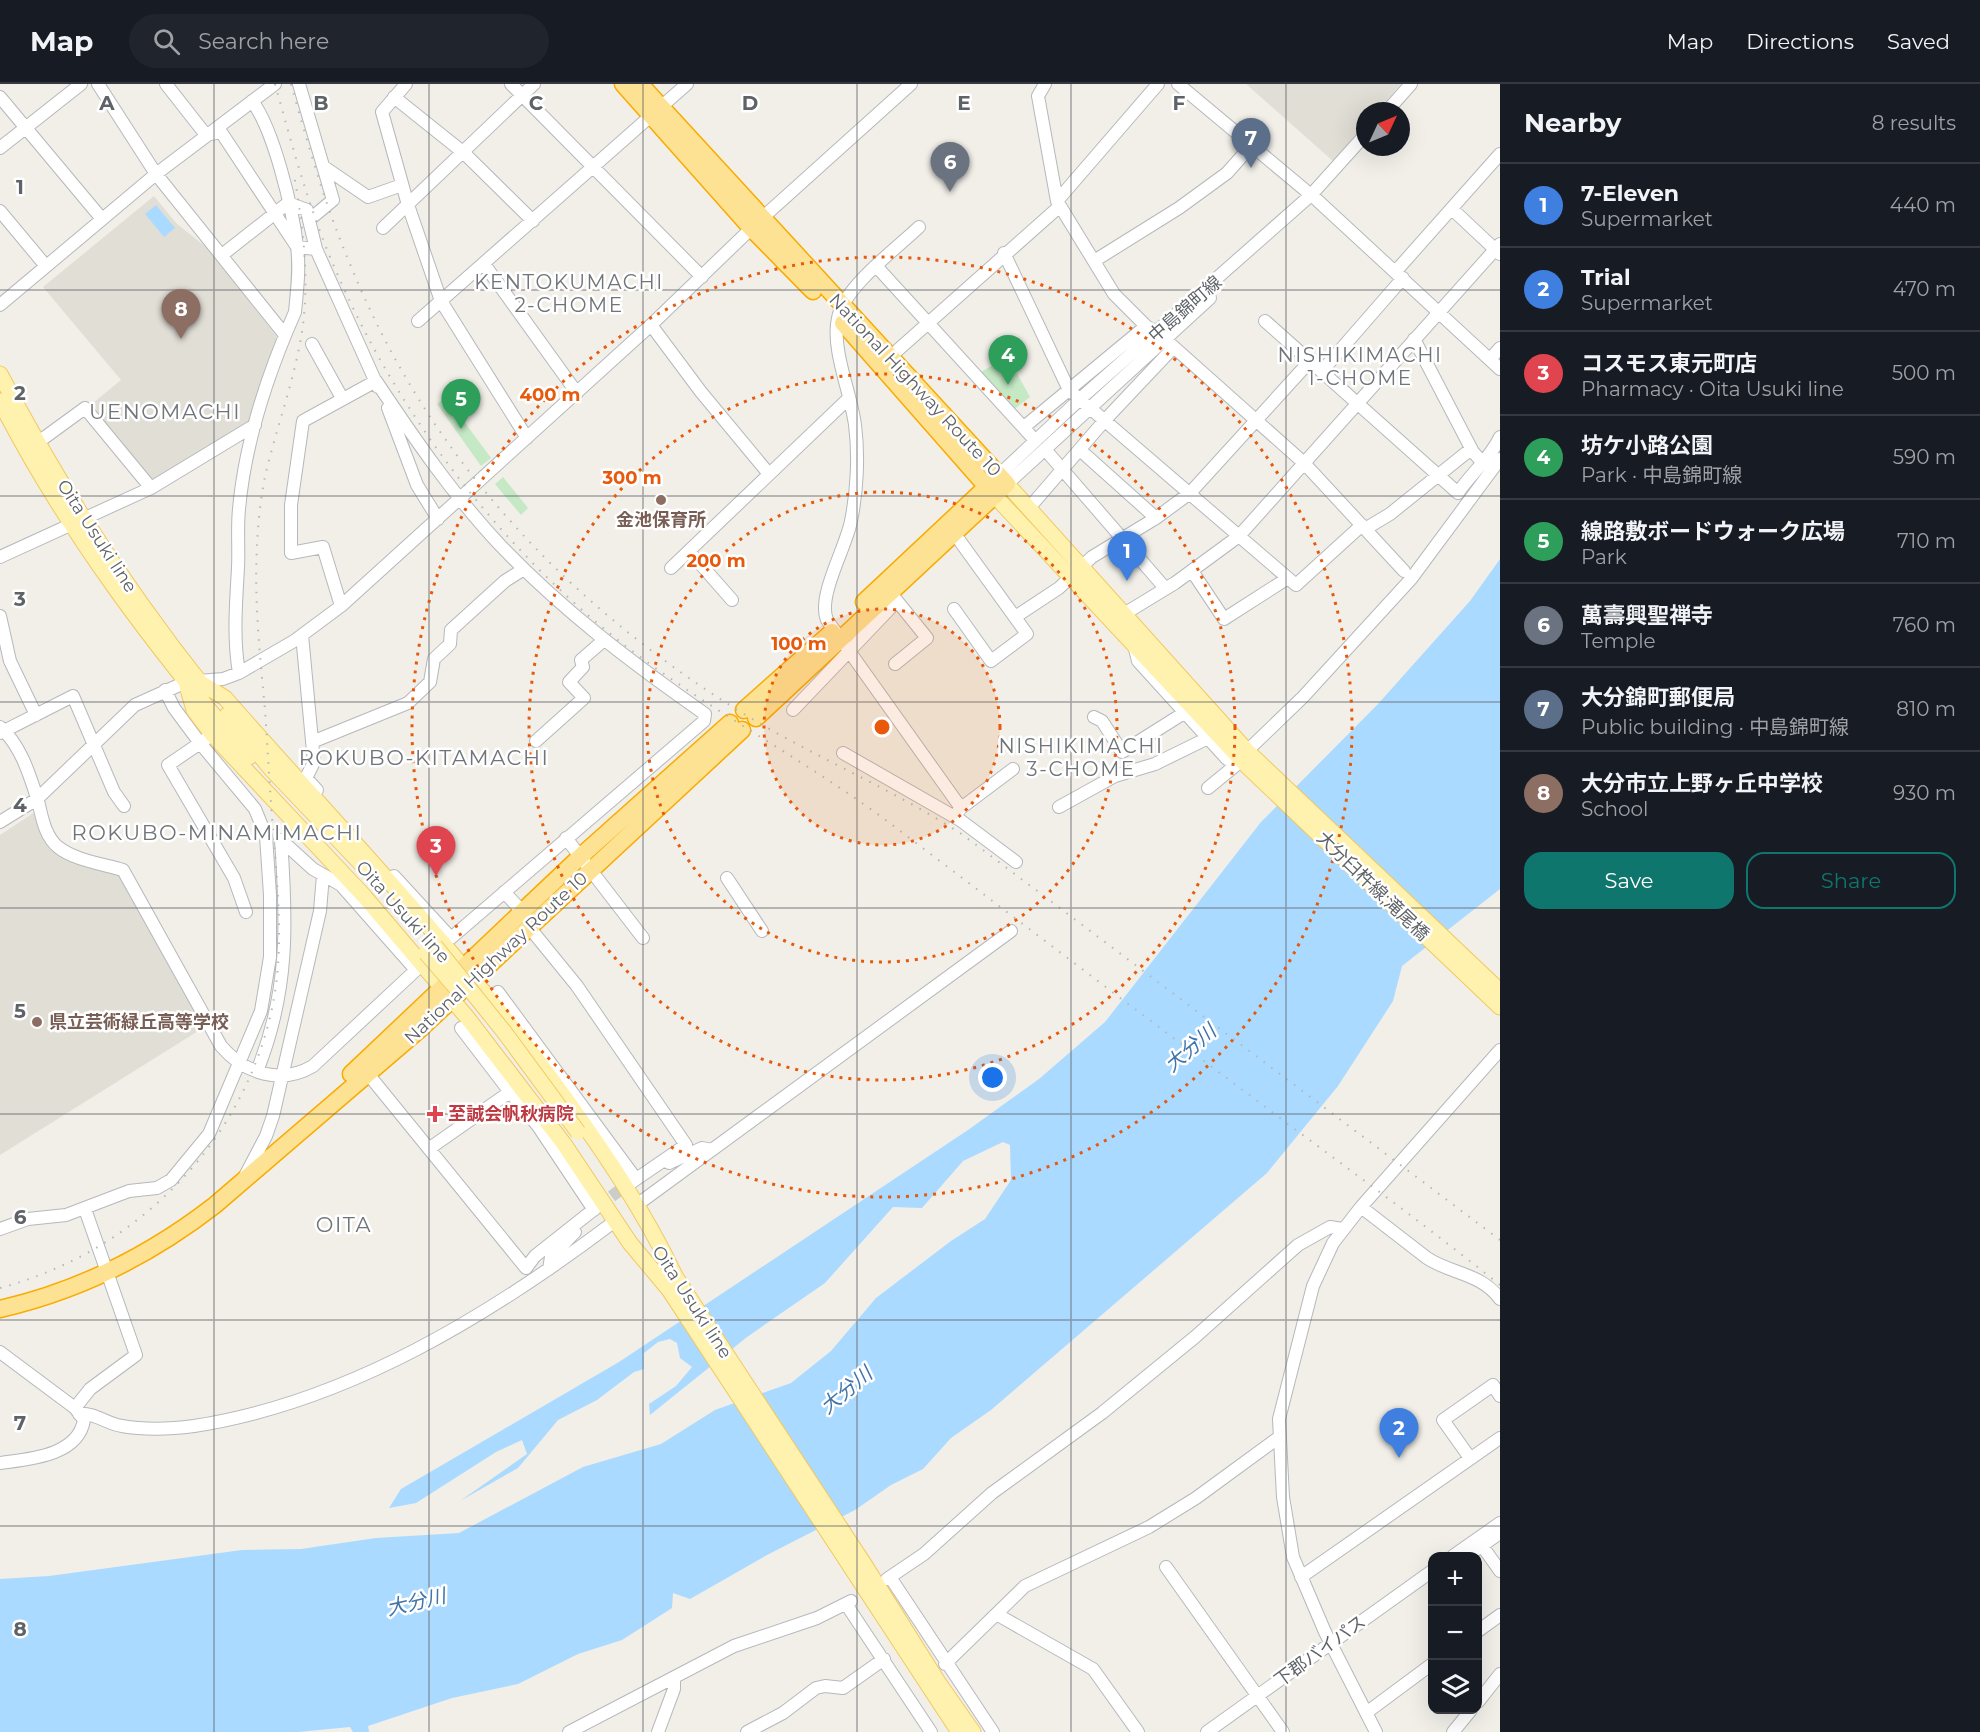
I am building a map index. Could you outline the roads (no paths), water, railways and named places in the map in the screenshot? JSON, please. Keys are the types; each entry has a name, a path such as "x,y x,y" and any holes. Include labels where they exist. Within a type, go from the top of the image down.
{"highway":[{"name":"National Highway Route 10","path":"623,84 657,112 756,224 840,312 997,486"},
{"name":"National Highway Route 10","path":"640,84 657,112"},
{"name":"National Highway Route 10","path":"840,312 890,357 997,486"},
{"name":"National Highway Route 10","path":"750,714 894,597 997,486"},
{"name":"National Highway Route 10","path":"841,640 997,486"},
{"name":"National Highway Route 10","path":"243,1180 736,726"},
{"name":"National Highway Route 10","path":"0,1310 58,1292 109,1270 183,1230 368,1074 447,993"}],"main road":[{"name":"Oita Usuki line","path":"0,374 79,523"},
{"name":"Oita Usuki line","path":"0,402 45,480 264,775 430,949 495,1037 574,1135 629,1217"},
{"path":"997,486 1029,508 1133,644 1244,759"},
{"path":"997,486 1077,571 1124,614 1244,759"},
{"path":"674,1286 629,1217 512,1084 447,993 364,896 206,739 194,710 194,682 225,698 334,814 535,1048 629,1217 674,1286"},
{"name":"大分臼杵線;滝尾橋","path":"1244,759 1500,991"},
{"name":"大分臼杵線;滝尾橋","path":"1244,759 1500,1007"},
{"name":"Oita Usuki line","path":"674,1286 859,1568 973,1732"},
{"name":"Oita Usuki line","path":"859,1568 959,1732"}],"street":[{"path":"0,148 81,84"},
{"path":"98,84 156,174 285,335"},
{"path":"166,84 206,135"},
{"path":"0,305 156,174 275,84"},
{"path":"299,84 333,200 309,220"},
{"path":"406,84 382,112 408,205 441,301 527,438"},
{"path":"512,84 702,277"},
{"path":"383,228 534,84"},
{"path":"418,321 687,84"},
{"path":"0,822 37,799 135,705 165,690 194,682 224,680 302,635 341,606 577,393 756,224 911,84"},
{"path":"1045,84 1038,96 1058,203 1114,294 1146,326 1165,340 1304,463 1404,571"},
{"path":"890,357 1058,203 1158,84"},
{"path":"1178,84 1314,198 1500,369"},
{"path":"1395,102 1411,84"},
{"path":"1404,102 1420,84"},
{"path":"0,97 102,219"},
{"path":"394,97 464,153 533,221"},
{"path":"238,673 235,653 239,510 255,425 295,312 297,247 288,203 264,118 252,101"},
{"path":"206,135 220,132 297,247"},
{"path":"1094,261 1208,187 1227,173 1251,146"},
{"name":"中島錦町線","path":"1314,198 1356,146"},
{"path":"1322,371 1452,208 1500,154"},
{"name":"中島錦町線","path":"997,486 1085,403 1165,340 1356,155"},
{"path":"324,167 368,197 402,185"},
{"path":"222,255 288,203"},
{"path":"288,203 307,210 316,249 376,381 417,485 438,519"},
{"path":"1124,614 1192,571 1239,536 1414,339 1498,249 1452,208"},
{"path":"0,211 45,266"},
{"path":"919,227 850,294 840,312 836,334 855,438 851,521 824,601 825,616 958,812"},
{"path":"297,247 316,249"},
{"path":"1004,253 1069,390 1296,585 1364,527 1390,514 1471,449"},
{"path":"484,264 577,393"},
{"path":"877,267 1032,437"},
{"path":"1265,321 1458,494 1492,454 1500,437"},
{"path":"651,325 701,392 769,474"},
{"path":"1024,427 1146,326"},
{"path":"1414,339 1471,449 1483,463"},
{"path":"1029,508 1105,420 1165,340"},
{"path":"312,344 342,398"},
{"path":"1490,359 1500,348"},
{"path":"1014,618 1123,538 1190,493 1310,361"},
{"path":"341,606 323,547 291,553 290,527 303,422 342,398 376,381"},
{"path":"302,635 314,762 306,778 334,814 451,938 704,721 705,714 604,640 524,569 460,499 376,381"},
{"path":"671,568 849,398"},
{"path":"37,443 85,408 151,488"},
{"path":"0,558 151,488 255,425"},
{"path":"1080,450 1156,518"},
{"path":"1049,454 1166,588"},
{"path":"1208,788 1244,759 1411,579 1500,459"},
{"path":"954,533 1027,634 991,661 954,609"},
{"path":"689,551 732,600"},
{"path":"312,742 408,703 430,681 434,659 450,644 452,630 505,581 524,569"},
{"path":"1192,571 1224,619 1288,578"},
{"path":"894,597 927,638 895,664"},
{"path":"0,616 10,661 36,715"},
{"path":"536,741 584,698 569,682 583,667 581,660 604,640"},
{"path":"794,710 841,640"},
{"path":"1133,644 1138,661 1208,738 1244,759"},
{"path":"0,1229 28,1219 58,1218 129,1191 157,1188 171,1180 209,1134 228,1084 240,1064 261,1011 270,957 270,895 266,836 255,809 206,739 174,708 165,690"},
{"path":"124,806 114,792 73,696 1,730 24,762 46,832 55,845 64,851 123,870 221,1046 240,1064 257,1071 282,1077 297,1074 314,1066 416,970 352,895 341,885 322,875 281,840 286,929 284,970 270,1036 257,1071"},
{"path":"1094,717 1102,721 1122,752 1184,713"},
{"path":"1059,807 1115,776 1155,764 1208,738"},
{"path":"206,739 168,765 234,878 246,912"},
{"path":"843,753 958,812 1016,862"},
{"path":"958,812 1013,769"},
{"path":"566,838 643,938"},
{"path":"243,1180 266,1136 282,1077 321,911 322,875"},
{"path":"727,878 762,931"},
{"path":"498,992 535,1048 634,1180 686,1145 577,986 504,892"},
{"path":"77,1411 120,1426 161,1428 193,1426 274,1408 322,1391 397,1358 469,1319 629,1217 712,1150 1011,931"},
{"path":"461,1029 512,1084 594,1210"},
{"path":"1376,1732 1332,1647 1301,1577 1287,1533 1278,1438 1281,1408 1313,1286 1342,1229 1500,1050"},
{"path":"368,1074 526,1268 535,1256 597,1207 551,1257 549,1269"},
{"path":"430,1148 512,1084"},
{"path":"652,1167 663,1166 702,1148 712,1150"},
{"path":"1361,1207 1427,1258 1473,1276 1500,1299"},
{"path":"77,1411 90,1389 136,1355 109,1270 85,1209"},
{"path":"993,1732 889,1578 924,1554 992,1492 1119,1399 1195,1336 1298,1245 1330,1227 1342,1229"},
{"path":"0,1352 77,1411 84,1420 82,1431 73,1441 55,1452 0,1463"},
{"path":"1470,1458 1443,1420 1492,1385 1500,1396"},
{"path":"945,1664 998,1615 1011,1598 1025,1586 1149,1527 1196,1498 1278,1438"},
{"path":"1301,1577 1500,1438"},
{"path":"1472,1552 1500,1523"},
{"path":"1463,1552 1500,1533"},
{"path":"1480,1543 1500,1571"},
{"path":"1166,1567 1282,1732"},
{"name":"下郡バイパス","path":"1207,1732 1259,1699 1332,1647 1428,1574"},
{"name":"下郡バイパス","path":"1332,1647 1428,1584"},
{"path":"569,1732 674,1680 734,1646 818,1618 849,1602 931,1732"},
{"path":"998,1615 1093,1669 1138,1732"},
{"path":"1482,1628 1500,1615"},
{"path":"747,1732 783,1713 816,1688 825,1686 843,1688 884,1659"},
{"path":"1366,1713 1428,1667"},
{"path":"1482,1697 1500,1674"},
{"path":"658,1732 674,1689 674,1680"},
{"name":"下郡バイパス","path":"1220,1732 1259,1699"},
{"path":"1453,1732 1468,1714"}],"water":[{"path":"156,205 175,228 164,237 145,214"},
{"name":"大分川","path":"1500,559 1500,889 1402,966 1393,1001 1338,1086 1267,1173 991,1410 951,1438 923,1469 891,1485 855,1510 767,1555 690,1599 673,1593 672,1608 622,1640 578,1654 518,1684 452,1698 368,1726 369,1732 353,1732 350,1727 298,1732 0,1732 0,1579 49,1576 242,1550 301,1549 376,1538 459,1533 583,1467 661,1444 715,1410 791,1383 831,1351 876,1298 951,1241 985,1219 1011,1180 1010,1145 1003,1142 963,1161 922,1208 893,1207 825,1283 747,1337 650,1415 649,1404 676,1386 692,1367 680,1358 677,1343 670,1339 658,1342 644,1353 644,1369 634,1372 597,1400 558,1420 518,1468 460,1501 527,1454 522,1440 496,1452 416,1503 389,1508 401,1489 619,1362 968,1130 1039,1079 1105,1022 1261,822 1378,704 1470,601"}],"tunnel":[{"path":"597,1207 631,1182"}],"railway":[{"path":"275,84 320,232 353,308 382,363 450,467 489,516 531,562 576,604 655,668 887,821 1500,1285"},
{"path":"291,84 333,220 381,332 417,397 458,457 504,514 554,567 608,616 666,662 728,704 963,835 1500,1240"},
{"path":"0,1288 51,1271 98,1247 162,1199 198,1161 228,1119 252,1073 268,1023 277,979 279,920 258,628 256,567 264,481 300,344 305,306 304,250 294,175"}],"place":[{"name":"大分錦町郵便局","path":"1251,168"},
{"name":"萬壽興聖禅寺","path":"950,192"},
{"name":"大分市立上野ヶ丘中学校","path":"181,339"},
{"name":"坊ケ小路公園","path":"1008,385"},
{"name":"線路敷ボードウォーク広場","path":"461,429"},
{"name":"金池保育所","path":"661,500"},
{"name":"7-Eleven","path":"1127,581"},
{"name":"コスモス東元町店","path":"436,876"},
{"name":"県立芸術緑丘高等学校","path":"37,1022"},
{"name":"至誠会帆秋病院","path":"435,1114"},
{"name":"Trial","path":"1399,1458"}],"district":[{"name":"KENTOKUMACHI 2-CHOME","path":"569,294"},
{"name":"NISHIKIMACHI 1-CHOME","path":"1360,366"},
{"name":"UENOMACHI","path":"165,411"},
{"name":"ROKUBO-KITAMACHI","path":"424,757"},
{"name":"NISHIKIMACHI 3-CHOME","path":"1081,758"},
{"name":"ROKUBO-MINAMIMACHI","path":"217,832"},
{"name":"OITA","path":"344,1224"}]}
